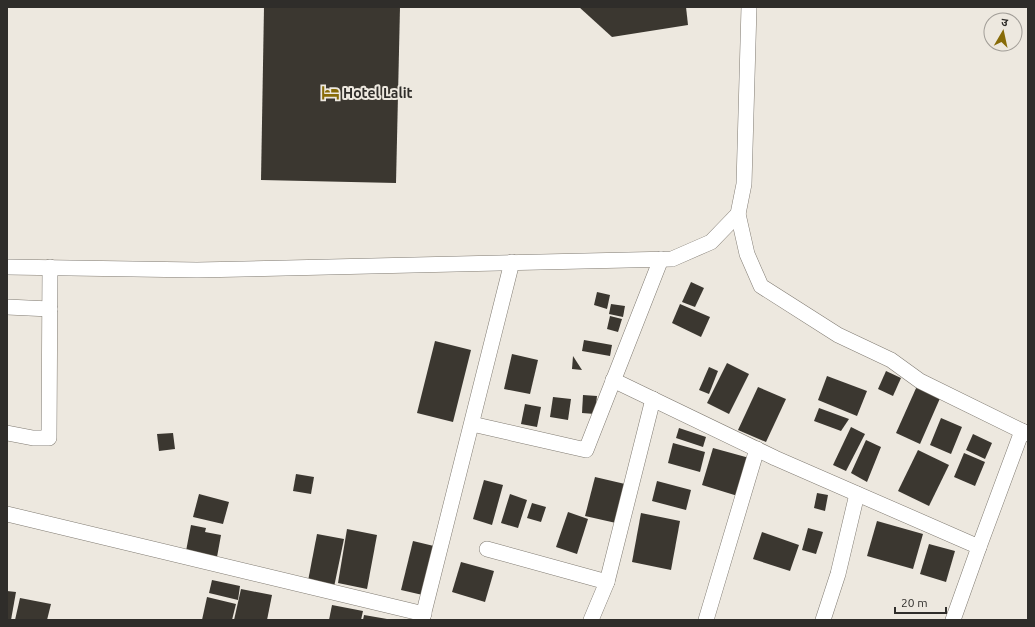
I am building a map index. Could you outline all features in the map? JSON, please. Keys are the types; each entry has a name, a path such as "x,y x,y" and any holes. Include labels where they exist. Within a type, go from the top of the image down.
{"street":[{"path":"749,7 744,184 738,214 747,254 761,286 838,335 891,360 920,381 1025,432 979,547 954,620"},
{"path":"7,266 197,270 672,259 711,242 738,214"},
{"path":"472,424 586,450 661,259"},
{"path":"7,514 423,617 512,262"},
{"path":"7,432 33,438 49,438 50,267"},
{"path":"7,307 50,309"},
{"path":"613,380 757,449 979,547"},
{"path":"591,620 607,582 653,399"},
{"path":"706,620 757,449"},
{"path":"823,620 838,574 858,494"},
{"path":"487,549 607,582"}],"building":[{"name":"Hotel Lalit","path":"264,7 400,7 396,183 261,180"},
{"path":"579,7 686,7 688,25 612,37"},
{"path":"691,282 704,288 695,307 682,302"},
{"path":"597,292 610,295 607,309 594,305"},
{"path":"611,304 625,306 623,317 609,314"},
{"path":"680,304 710,317 701,337 672,323"},
{"path":"610,316 622,319 618,332 607,329"},
{"path":"584,340 612,345 610,356 582,351"},
{"path":"435,341 471,350 453,422 417,413"},
{"path":"512,354 538,360 530,394 504,389"},
{"path":"573,356 582,370 572,369"},
{"path":"727,363 749,374 729,414 707,403"},
{"path":"709,367 718,371 709,394 699,390"},
{"path":"886,371 901,378 893,396 878,389"},
{"path":"827,376 867,391 857,416 818,400"},
{"path":"917,386 941,396 920,444 896,433"},
{"path":"758,387 786,399 766,442 738,430"},
{"path":"583,395 597,396 595,414 582,413"},
{"path":"553,397 571,399 568,420 550,417"},
{"path":"525,404 541,407 537,427 521,424"},
{"path":"819,408 849,419 841,431 814,421"},
{"path":"941,418 962,427 951,454 930,445"},
{"path":"851,427 865,434 846,471 833,465"},
{"path":"679,428 706,437 703,447 676,438"},
{"path":"173,433 175,449 159,451 157,434"},
{"path":"973,434 992,443 985,459 966,450"},
{"path":"866,440 881,447 867,482 851,473"},
{"path":"673,443 705,452 700,472 668,463"},
{"path":"713,448 753,459 741,497 702,485"},
{"path":"918,450 949,465 929,506 898,491"},
{"path":"964,453 985,462 975,486 954,477"},
{"path":"296,474 314,477 311,494 293,491"},
{"path":"595,477 625,484 616,523 585,516"},
{"path":"484,480 503,485 492,525 473,519"},
{"path":"657,481 691,490 686,510 652,501"},
{"path":"817,493 828,495 825,511 814,508"},
{"path":"199,494 229,502 223,524 193,517"},
{"path":"510,494 527,500 518,528 501,523"},
{"path":"532,503 546,507 541,522 527,518"},
{"path":"568,512 588,519 577,554 556,547"},
{"path":"641,513 680,521 671,570 632,562"},
{"path":"877,521 923,534 913,569 867,556"},
{"path":"191,525 206,528 205,532 221,535 217,557 186,551"},
{"path":"808,528 823,532 816,554 802,550"},
{"path":"347,529 377,535 367,589 338,583"},
{"path":"762,532 799,545 790,571 753,559"},
{"path":"317,534 344,539 334,587 308,581"},
{"path":"413,541 438,547 427,596 401,590"},
{"path":"929,544 955,551 946,582 920,574"},
{"path":"461,562 494,571 485,602 452,592"},
{"path":"212,580 240,586 238,600 209,593"},
{"path":"241,589 272,595 267,620 234,620"},
{"path":"7,591 16,592 11,620 7,620"},
{"path":"207,597 236,604 232,620 202,620"},
{"path":"20,598 51,604 47,620 15,620"},
{"path":"332,605 363,611 361,620 329,620"},
{"path":"364,615 387,619 387,620 363,620"}],"place":[{"name":"Hotel Lalit","path":"330,93"}]}
